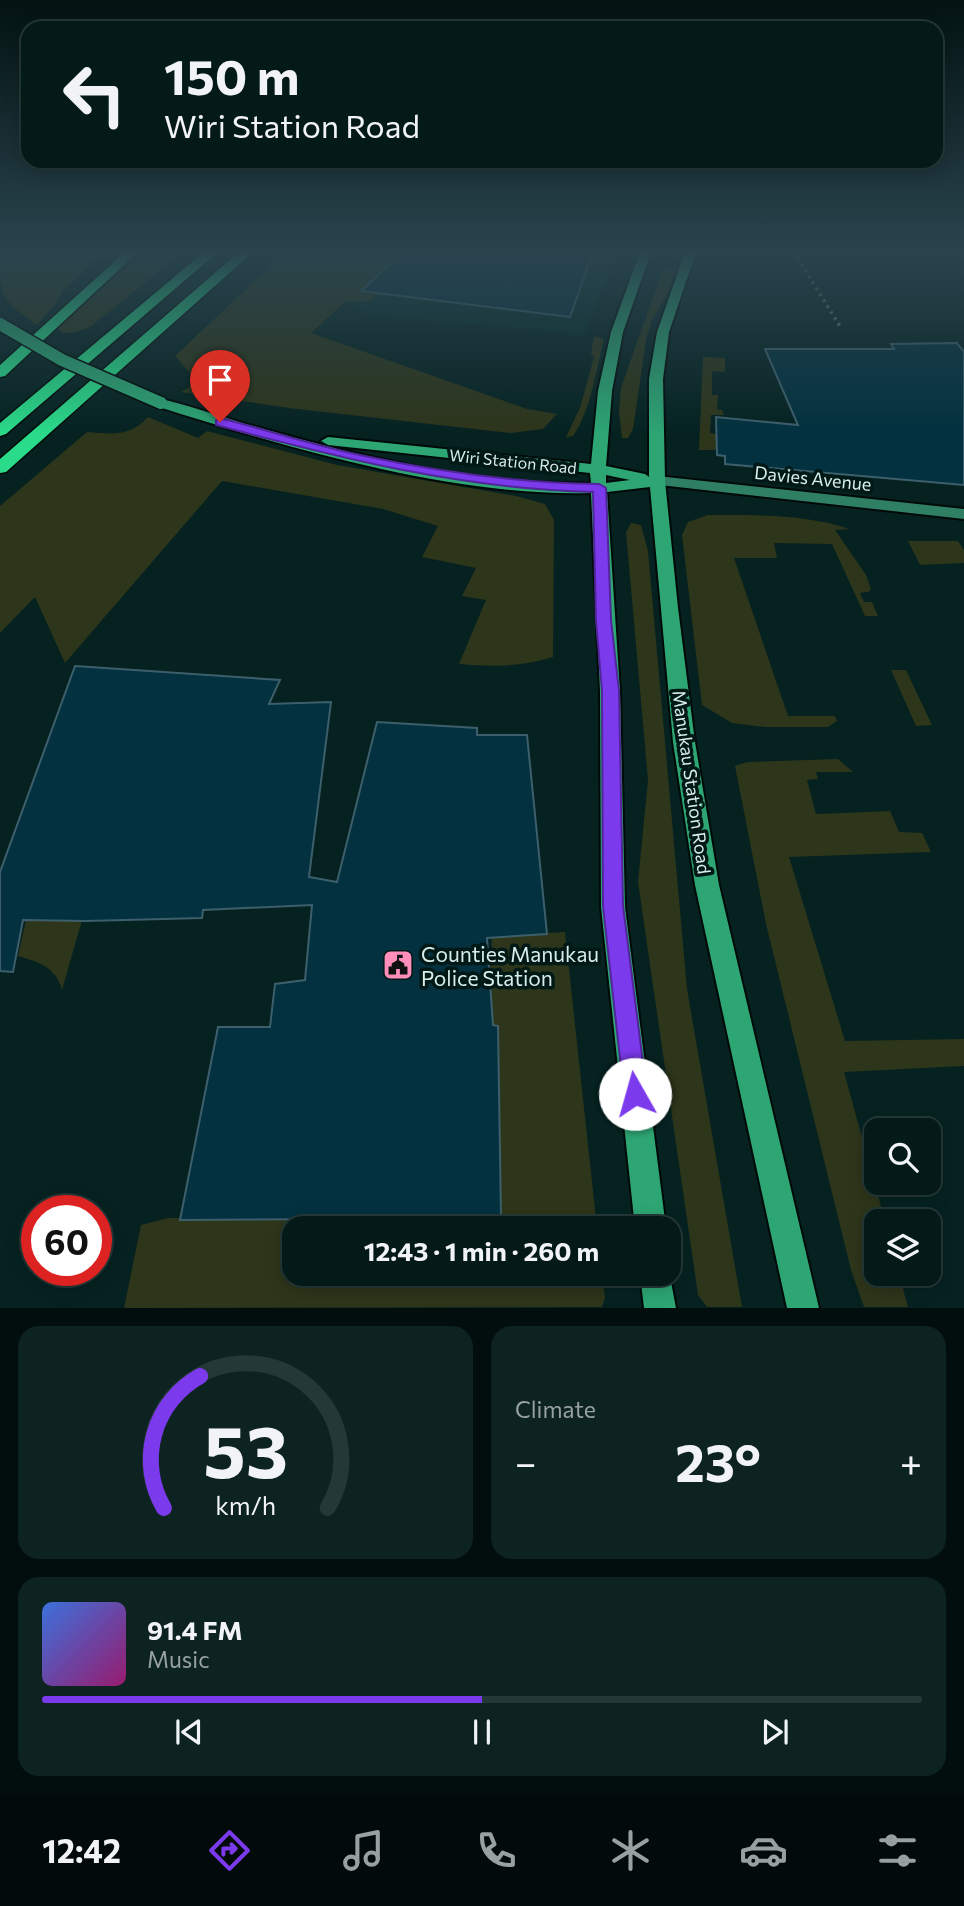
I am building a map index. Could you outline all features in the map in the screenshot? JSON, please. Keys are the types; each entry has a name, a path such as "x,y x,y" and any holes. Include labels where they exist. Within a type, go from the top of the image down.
{"highway":[{"path":"0,373 65,313"},
{"path":"0,431 140,313"},
{"path":"0,468 177,313"}],"main road":[{"path":"624,313 617,332 605,391 598,469 604,620 610,691 613,906 650,1216"},
{"name":"Manukau Station Road","path":"670,313 663,332 656,379 657,481 684,743 706,885 803,1307"},
{"name":"Wiri Station Road","path":"0,324 62,360 162,403 358,459 466,479 538,487 599,488 657,481"},
{"name":"Wiri Station Road","path":"257,432 401,450 598,469 657,481"},
{"name":"Davies Avenue","path":"657,481 964,514"},
{"path":"657,1286 660,1307"}],"shaded area":[{"path":"21,313 47,313 37,325"},
{"path":"75,313 107,313 90,327 77,332 63,333 58,328"},
{"path":"220,313 333,313 311,333 527,409 557,414 543,429 511,433 289,408 181,392 198,382 175,356"},
{"path":"366,313 593,313 584,335 571,336 560,332"},
{"path":"647,313 656,313 646,340 633,429 628,438 622,438 619,412 621,388"},
{"path":"594,336 604,339 592,389 579,425 573,436 566,437 580,408 594,357 591,354"},
{"path":"703,357 725,358 725,372 712,371 712,395 718,395 717,409 722,410 724,415 711,415 710,433 716,434 717,450 699,450"},
{"path":"148,417 198,438 207,431 337,465 516,496 545,504 554,520 553,657 506,665 459,664 486,600 462,596 476,568 422,557 438,526 383,509 222,481 65,663 35,597 0,633 0,506 87,432 120,433 134,428"},
{"path":"708,515 797,518 849,529 835,530 866,575 871,589 860,593 864,602 872,602 878,616 865,616 832,544 774,543 777,558 734,558 788,716 835,716 837,721 828,727 765,727 732,723 702,705 682,535 688,522"},
{"path":"631,523 641,525 648,551 687,989 742,1307 707,1307 698,1295 638,882 648,780 626,532"},
{"path":"908,541 958,541 964,550 964,563 920,565"},
{"path":"891,670 906,670 932,725 916,726"},
{"path":"838,759 853,772 816,772 818,779 807,780 816,814 890,811 899,832 922,833 931,852 789,857 845,1041 964,1039 964,1066 844,1072 864,1145 864,1195 878,1195 882,1209 864,1209 864,1286 902,1286 908,1307 864,1307 851,1270 766,924 735,766 747,762"},
{"path":"26,920 82,920 62,990 56,976 46,967 18,956"},
{"path":"565,932 596,1216 488,1216 487,1025 492,936"},
{"path":"282,1217 282,1286 604,1286 605,1298 602,1307 124,1308 141,1225 168,1218"}],"building":[{"path":"538,313 571,313 570,317"},
{"path":"957,343 964,352 964,485 725,464 725,456 717,455 716,417 798,425 765,349 894,349 891,344"},
{"name":"Counties Manukau Police Station","path":"75,666 280,680 269,704 331,702 309,877 337,882 377,722 477,728 477,735 527,735 547,934 487,938 493,1025 498,1026 501,1216 282,1216 282,1219 180,1220 218,1027 270,1027 275,984 305,980 312,905 203,910 202,918 23,920 13,972 0,971 0,872"}],"railway":[{"path":"832,313 841,328"}],"place":[{"name":"Counties Manukau Police Station","path":"398,965"}],"route":[{"path":"220,422 358,459 466,479 538,487 599,488 604,620 610,691 613,906 635,1094"}]}
